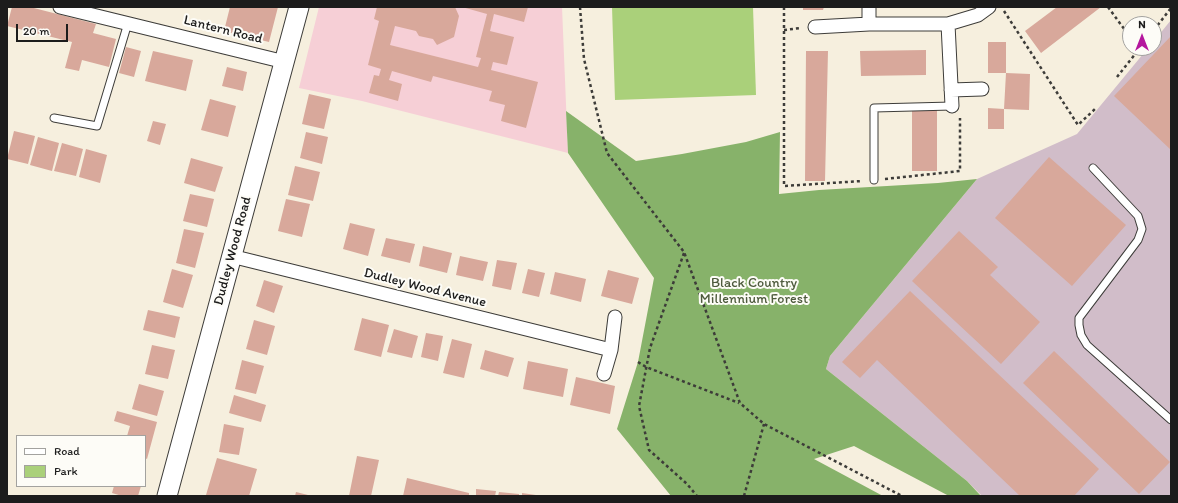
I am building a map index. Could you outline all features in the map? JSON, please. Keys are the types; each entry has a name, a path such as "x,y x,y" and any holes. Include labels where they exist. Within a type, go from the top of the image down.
{"street":[{"name":"Lantern Road","path":"60,7 285,62"},
{"name":"Dudley Wood Road","path":"167,496 299,7"},
{"path":"869,7 869,24"},
{"path":"815,27 869,24 948,24 978,15 989,7"},
{"path":"948,24 952,106"},
{"path":"951,90 982,89"},
{"name":"Dudley Wood Avenue","path":"232,256 611,350"},
{"path":"604,374 611,350 615,317"}],"lane":[{"path":"54,118 97,126 128,23"},
{"path":"874,180 874,108 952,106"},
{"path":"1093,168 1138,216 1142,228 1138,240 1079,318 1078,325 1081,335 1087,346 1171,420"}],"path":[{"path":"580,7 584,59 607,153 684,252 740,403"},
{"path":"784,7 784,186 874,180 960,171 960,114 952,106"},
{"path":"1001,7 1078,125 1095,109"},
{"path":"1108,7 1122,26"},
{"path":"1162,20 1171,8"},
{"path":"1117,77 1133,56"},
{"path":"684,252 650,348 639,406 649,450 687,484 697,496"},
{"path":"638,362 646,367 740,403 764,424 902,496"},
{"path":"744,496 764,424"}],"shaded area":[{"path":"319,7 562,7 568,153 362,101 299,88"},
{"path":"1171,20 1171,496 982,496 967,481 826,369 830,356 977,179 1077,134 1141,56 1162,56 1162,31"}],"green space":[{"path":"612,7 753,7 756,95 615,100"},
{"name":"Black Country Millennium Forest","path":"566,111 636,161 746,142 780,132 779,194 977,179 830,356 826,369 967,481 981,496 949,496 854,446 814,459 883,496 671,496 617,429 638,362 654,278 568,153"}],"building":[{"path":"12,7 30,7 96,24 93,33 116,39 109,67 82,60 79,71 65,68 72,42 7,26"},
{"path":"230,7 278,7 269,42 224,31"},
{"path":"377,7 455,7 459,16 454,37 437,45 433,39 419,36 416,31 395,26 390,45 478,67 481,58 476,57 487,14 462,7 528,7 524,22 494,14 490,31 514,37 507,65 493,62 491,70 538,82 526,128 501,121 505,105 489,101 492,91 433,76 431,82 392,71 389,80 402,84 398,101 369,93 374,75 379,76 381,69 368,65 379,21 374,19"},
{"path":"803,7 824,7 823,10 803,10"},
{"path":"1057,7 1101,7 1041,53 1025,31"},
{"path":"1171,36 1171,150 1114,96 1152,56 1162,56 1162,45"},
{"path":"988,42 1006,42 1006,73 988,73"},
{"path":"126,47 141,51 134,77 119,73"},
{"path":"926,50 926,75 861,76 860,51"},
{"path":"153,51 193,60 186,91 145,81"},
{"path":"806,51 828,51 825,181 805,181"},
{"path":"227,67 247,72 243,91 222,86"},
{"path":"1006,73 1030,74 1029,110 1004,109"},
{"path":"309,94 331,99 324,129 302,124"},
{"path":"210,99 236,106 228,137 201,130"},
{"path":"988,108 1004,109 1004,129 988,129"},
{"path":"937,109 937,171 912,171 912,110"},
{"path":"153,121 166,124 160,145 147,141"},
{"path":"14,131 35,136 28,164 7,159"},
{"path":"306,132 328,137 322,164 300,158"},
{"path":"38,137 59,143 52,171 30,165"},
{"path":"62,143 83,149 76,176 54,171"},
{"path":"86,149 107,155 100,183 79,177"},
{"path":"1049,157 1126,225 1072,286 995,218"},
{"path":"191,158 223,167 215,192 184,183"},
{"path":"295,166 320,172 313,201 288,195"},
{"path":"190,194 214,199 207,227 183,221"},
{"path":"286,199 310,204 302,237 278,231"},
{"path":"350,223 375,229 368,256 343,249"},
{"path":"184,229 204,233 195,268 176,263"},
{"path":"959,231 998,267 990,275 1040,322 1001,364 912,281"},
{"path":"386,238 415,244 410,263 381,256"},
{"path":"423,246 452,253 447,273 419,266"},
{"path":"460,256 488,262 483,281 456,275"},
{"path":"497,260 517,263 511,290 492,286"},
{"path":"172,269 193,275 183,308 163,302"},
{"path":"528,269 545,273 539,297 522,293"},
{"path":"608,270 639,278 632,304 601,296"},
{"path":"555,272 586,279 581,302 550,294"},
{"path":"264,280 283,286 274,313 256,306"},
{"path":"910,291 1099,469 1074,496 1020,496 877,360 860,378 842,362"},
{"path":"148,310 180,317 175,338 143,330"},
{"path":"362,318 389,325 381,357 354,350"},
{"path":"254,320 275,326 267,355 246,349"},
{"path":"394,329 418,336 412,358 387,352"},
{"path":"426,333 443,336 438,361 421,357"},
{"path":"452,339 472,344 464,378 443,373"},
{"path":"152,345 175,350 168,379 145,374"},
{"path":"485,350 514,358 508,377 480,369"},
{"path":"1054,351 1170,462 1139,494 1023,383"},
{"path":"242,360 264,366 256,394 235,389"},
{"path":"528,361 568,369 563,397 523,389"},
{"path":"576,377 615,386 610,414 570,405"},
{"path":"139,384 164,391 157,416 132,409"},
{"path":"234,395 266,405 261,422 229,413"},
{"path":"117,411 157,422 147,459 146,435 127,435 130,426 114,421"},
{"path":"224,424 244,428 239,455 219,452"},
{"path":"357,456 379,460 371,496 349,496"},
{"path":"217,458 257,469 249,496 206,495"},
{"path":"407,478 469,493 469,496 403,496"},
{"path":"114,487 141,487 138,496 122,496 112,493"},
{"path":"476,489 496,491 495,496 476,496"},
{"path":"296,492 308,495 308,496 295,496"},
{"path":"499,492 519,494 519,496 498,496"},
{"path":"522,493 536,495 536,496 522,496"}]}
